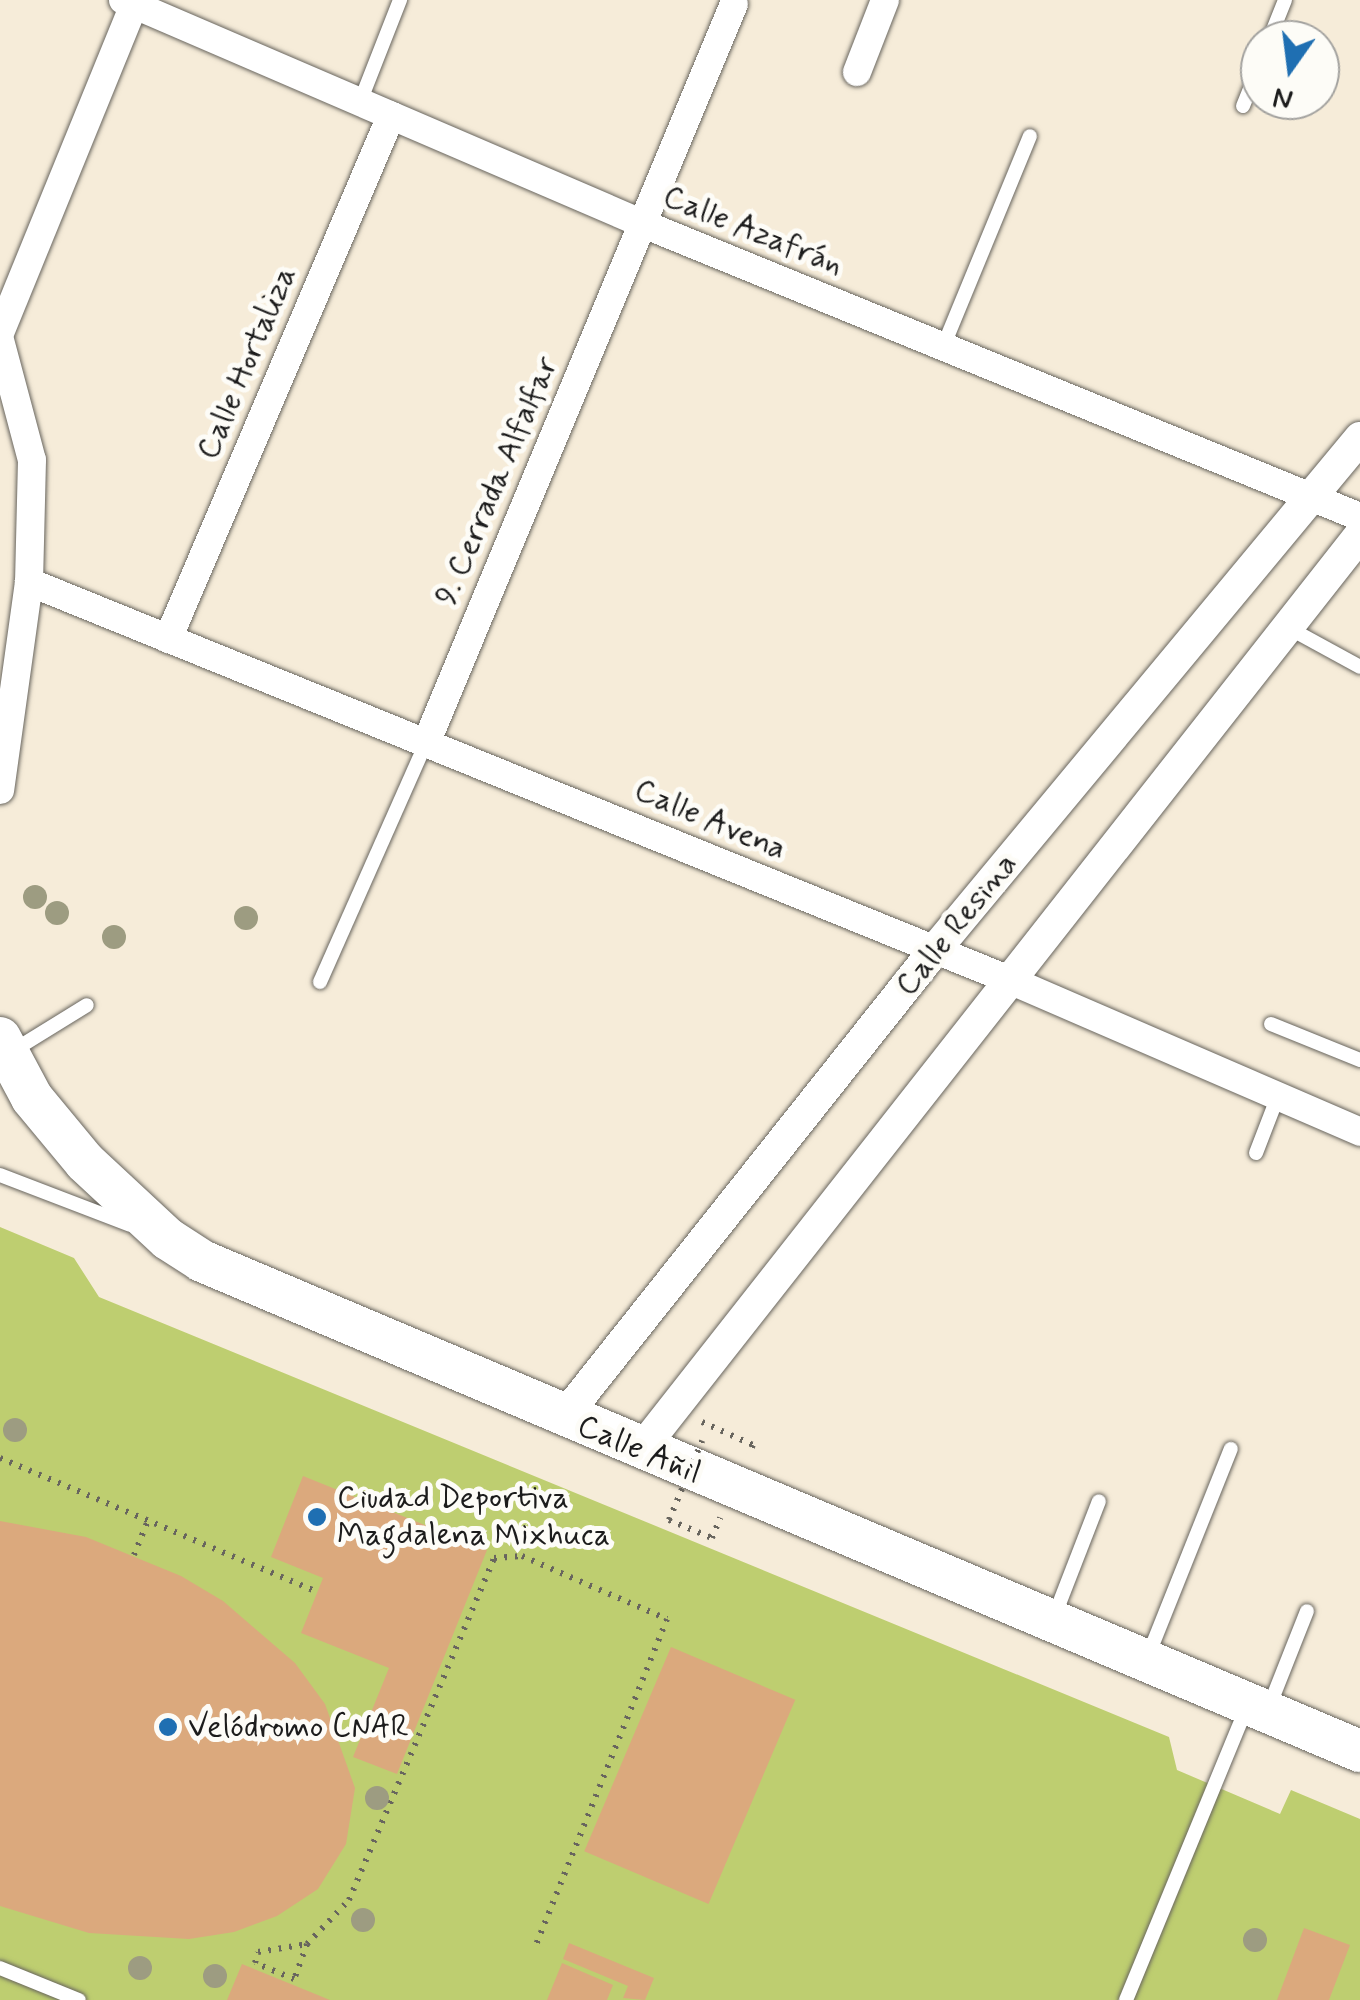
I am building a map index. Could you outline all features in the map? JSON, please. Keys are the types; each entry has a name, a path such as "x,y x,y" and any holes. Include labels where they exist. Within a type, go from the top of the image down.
{"main road":[{"name":"Calle Añil","path":"4,1046 32,1098 85,1162 168,1239 273,1296 1360,1751"}],"street":[{"path":"857,72 886,0"},
{"name":"Calle Azafrán","path":"129,2 642,223 1360,517"},
{"path":"0,790 29,582 32,460 0,336 129,2"},
{"name":"9. Cerrada Alfalfar","path":"426,741 734,4"},
{"name":"Calle Hortaliza","path":"168,638 391,116"},
{"name":"Calle Resina","path":"563,1418 934,951 1360,438"},
{"path":"640,1451 1007,979 1360,535"},
{"name":"Calle Avena","path":"29,582 1007,979 1360,1132"}],"lane":[{"path":"360,102 400,0"},
{"path":"944,347 1030,136"},
{"path":"1287,627 1360,667"},
{"name":"9. Cerrada Alfalfar","path":"320,982 426,741"},
{"path":"4,1046 87,1005"},
{"path":"1271,1024 1360,1060"},
{"path":"1256,1152 1278,1096"},
{"path":"0,1175 168,1239"},
{"path":"1146,1662 1230,1449"},
{"path":"1052,1623 1099,1501"},
{"path":"1126,2000 1258,1708 1307,1611"},
{"path":"0,1968 79,2000"}],"path":[{"path":"672,1409 753,1445 746,1458"},
{"path":"702,1441 669,1520 712,1538"},
{"path":"0,1458 317,1592"},
{"path":"134,1555 149,1518"},
{"path":"307,1944 258,1952 256,1963 294,1979 307,1944 366,1872 494,1558 522,1556 667,1619 534,1947"}],"green space":[{"name":"Ciudad Deportiva Magdalena Mixhuca","path":"0,1227 74,1258 99,1297 1169,1737 1177,1770 1280,1814 1291,1790 1360,1819 1360,2000 0,2000"}],"building":[{"path":"303,1476 487,1550 397,1774 353,1757 389,1668 301,1633 323,1578 271,1557"},
{"name":"Velódromo CNAR","path":"0,1521 86,1537 181,1576 223,1601 295,1663 325,1704 355,1788 346,1844 318,1889 277,1916 234,1932 189,1939 89,1933 0,1906"},
{"path":"671,1647 795,1700 709,1904 584,1851"},
{"path":"1304,1928 1350,1945 1329,2000 1277,2000"},
{"path":"569,1943 654,1978 645,2000 623,1998 628,1986 563,1959"},
{"path":"562,1963 613,1985 607,2000 547,2000"},
{"path":"242,1964 330,2000 227,2000"}],"place":[{"name":"Ciudad Deportiva Magdalena Mixhuca","path":"317,1517"},
{"name":"Velódromo CNAR","path":"168,1727"}]}
